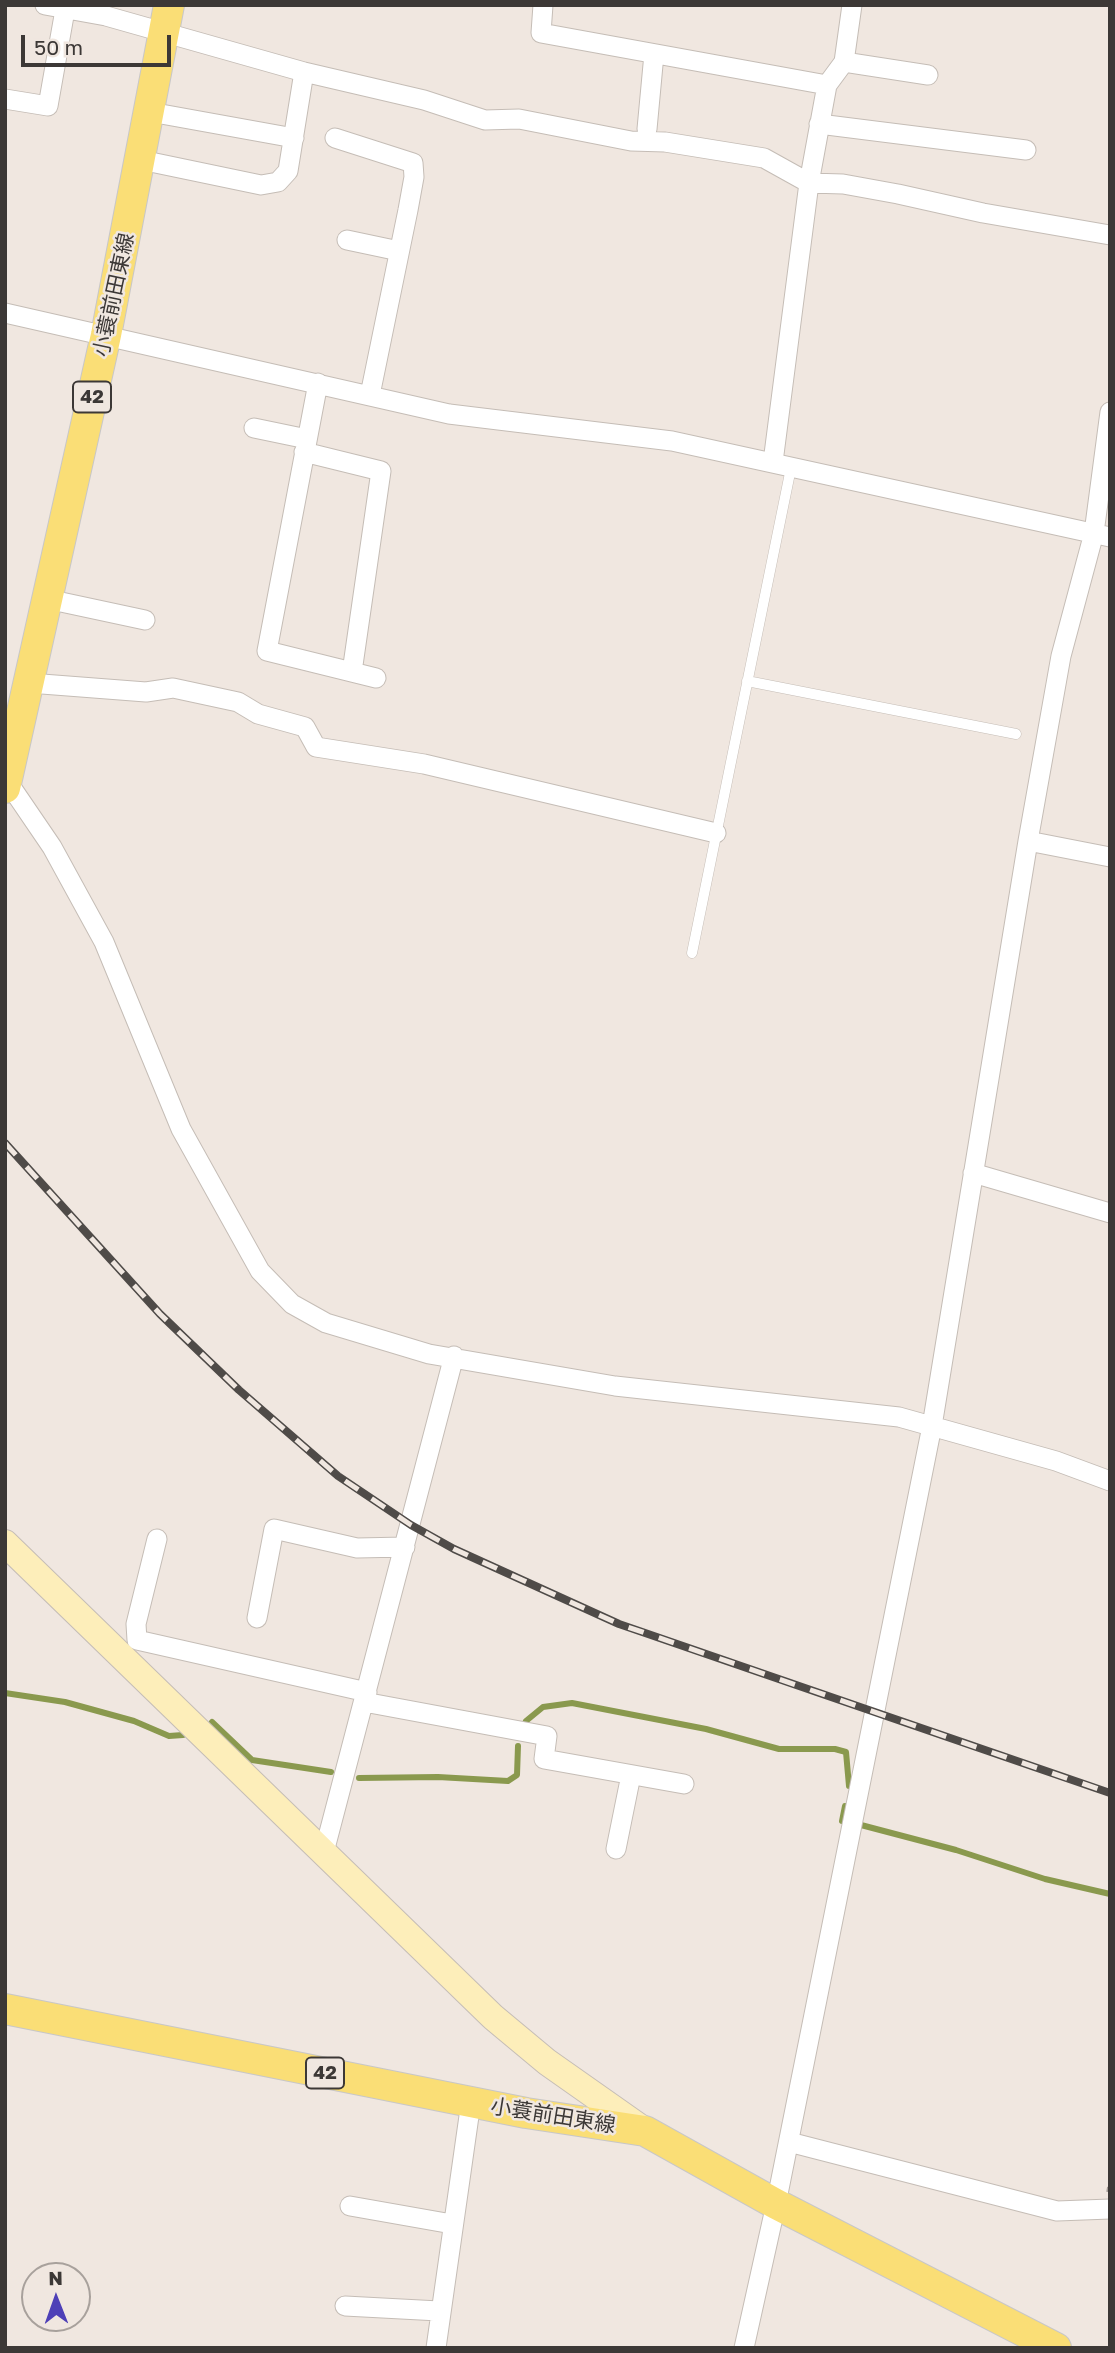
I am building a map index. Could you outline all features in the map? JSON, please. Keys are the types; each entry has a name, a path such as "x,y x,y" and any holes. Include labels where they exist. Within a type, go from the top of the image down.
{"main road":[{"name":"小蓑前田東線","path":"6,782 106,335 169,5"},
{"name":"小蓑前田東線","path":"5,2009 471,2102 645,2131 776,2204 1056,2348"}],"street":[{"path":"45,5 106,16 304,72 424,100 485,120 519,118 631,141 665,142 764,158 809,183 843,184 983,213 1110,235"},
{"path":"543,5 541,33 827,85"},
{"path":"782,465 809,183 827,85 844,62 852,5"},
{"path":"5,99 48,106 65,10"},
{"path":"647,129 654,54"},
{"path":"844,62 928,75"},
{"path":"141,160 261,186 278,181 288,171 304,72"},
{"path":"150,112 294,138"},
{"path":"819,124 1026,150"},
{"path":"335,138 412,163 414,177 370,395"},
{"path":"347,240 399,251"},
{"path":"5,313 449,414 673,441 1102,535"},
{"path":"318,383 267,651 376,678"},
{"path":"744,2348 789,2142 932,1426 1061,656 1102,535 1110,412"},
{"path":"254,428 381,471 352,672"},
{"path":"47,599 145,620"},
{"path":"29,682 146,692 173,688 199,693 238,702 258,714 305,727 316,747 424,765 716,833"},
{"path":"6,782 52,847 104,942 181,1129 260,1271 292,1304 326,1323 429,1354 454,1356 580,1381 899,1417 1056,1461 1110,1481"},
{"path":"1028,841 1110,858"},
{"path":"973,1173 1110,1213"},
{"path":"324,1852 454,1356"},
{"path":"257,1618 274,1529 357,1548 405,1547"},
{"path":"130,1649 156,1539"},
{"path":"5,1544 130,1649 324,1852 493,2018 547,2062 645,2131"},
{"path":"130,1649 547,1736 544,1759 684,1784"},
{"path":"616,1849 631,1775"},
{"path":"436,2348 439,2311 471,2102"},
{"path":"789,2142 1057,2211 1110,2209"},
{"path":"350,2206 452,2224"},
{"path":"345,2306 439,2311"}],"lane":[{"path":"692,953 747,681 782,465"},
{"path":"747,681 1016,734"}],"waterway":[{"path":"5,1693 65,1702 134,1721 169,1736 183,1735"},
{"path":"526,1721 543,1707 572,1703 706,1729 779,1749 835,1749 846,1752 849,1786"},
{"path":"212,1722 252,1760 331,1772"},
{"path":"359,1778 438,1777 508,1781 517,1775 518,1746"},
{"path":"842,1821 845,1806"},
{"path":"861,1825 956,1850 1045,1879 1110,1894"}],"railway":[{"path":"5,1143 160,1314 239,1390 338,1476 411,1525 454,1549 619,1624 1110,1793"}]}
